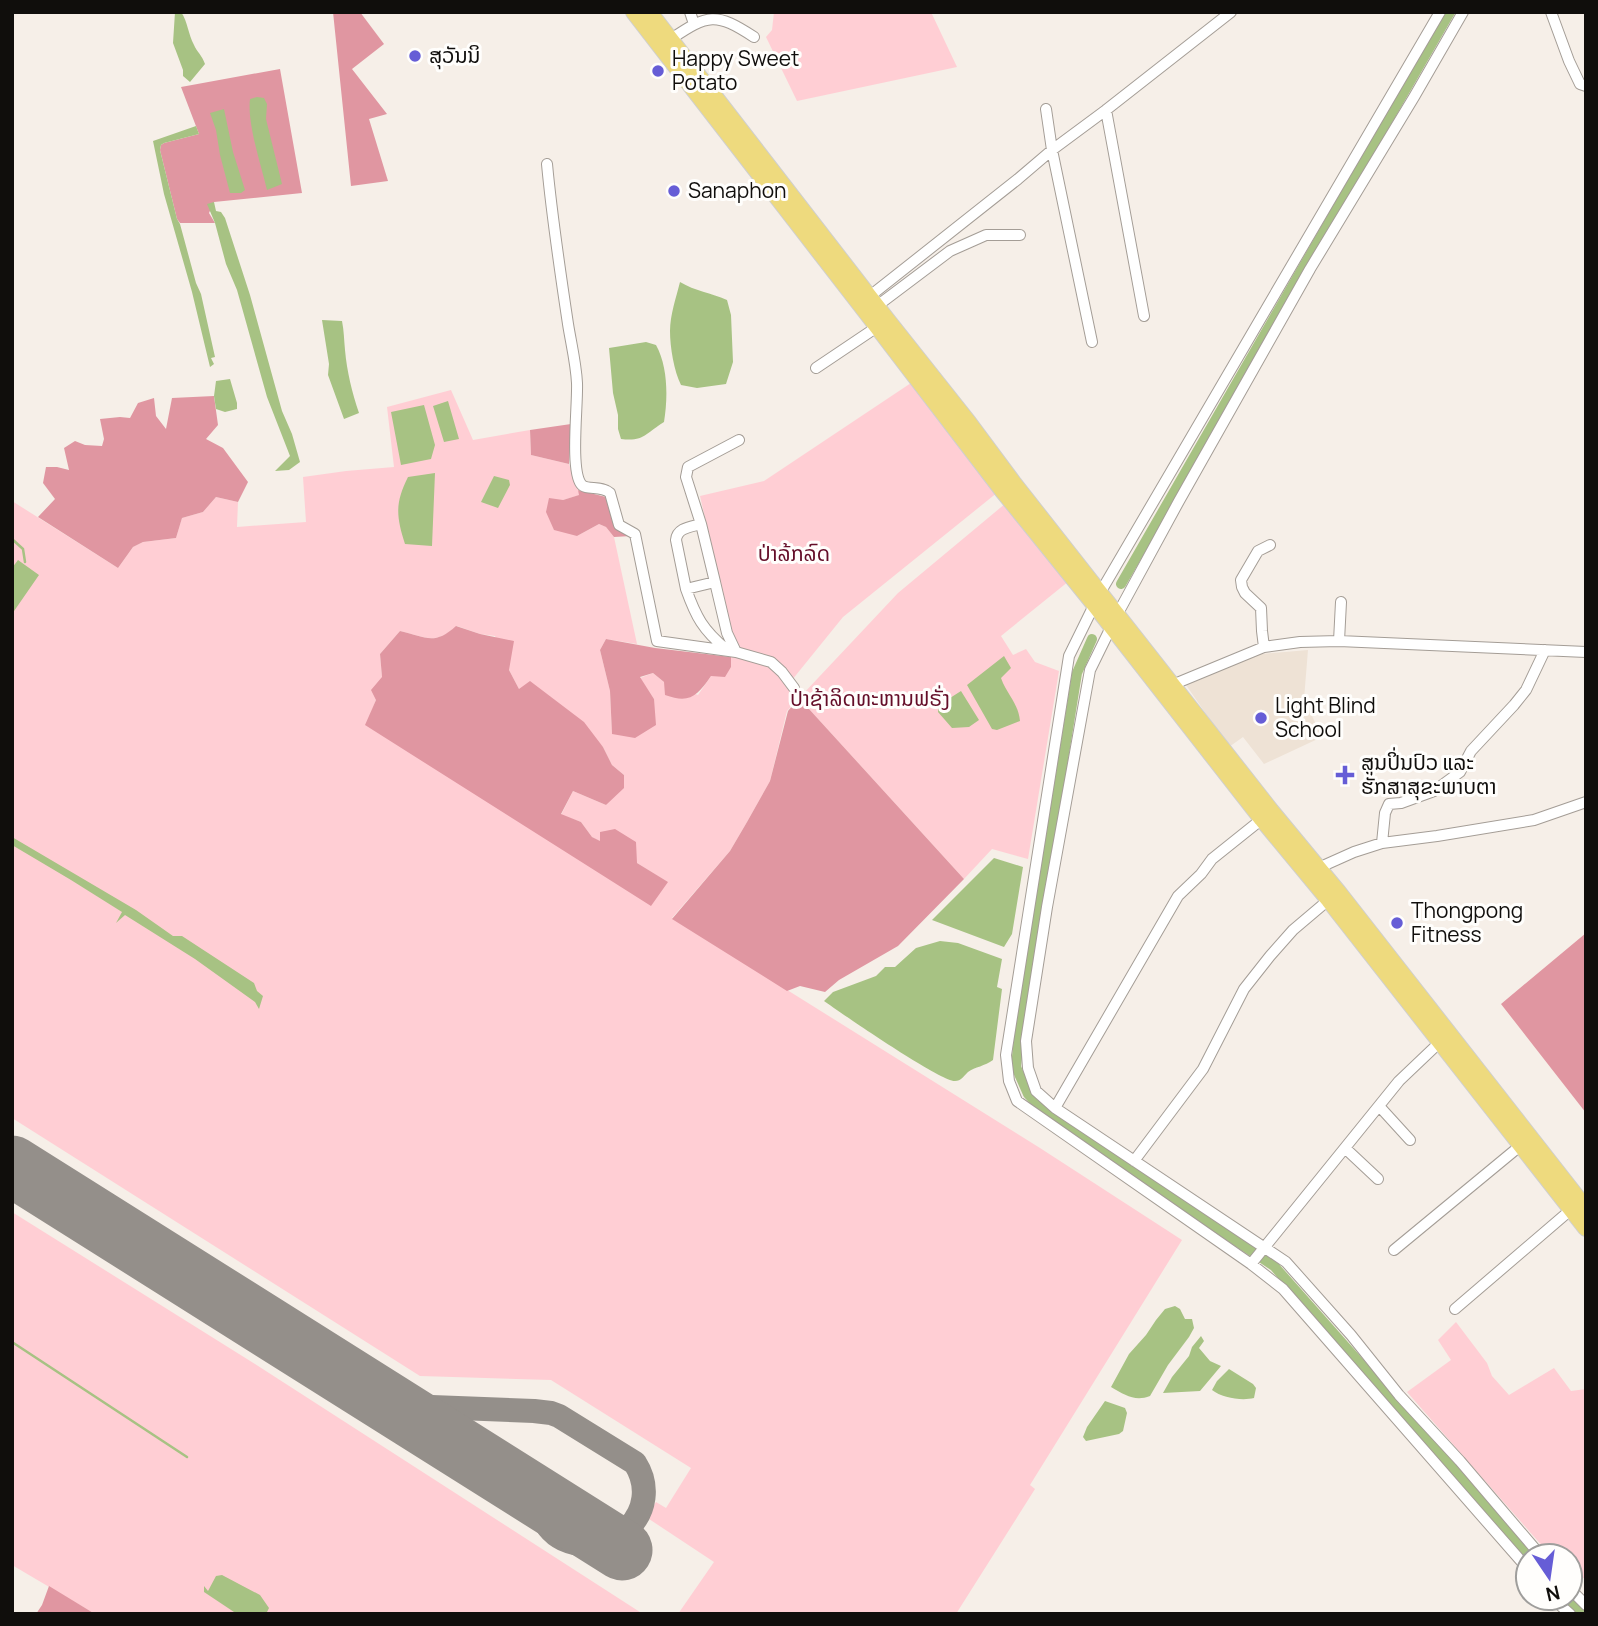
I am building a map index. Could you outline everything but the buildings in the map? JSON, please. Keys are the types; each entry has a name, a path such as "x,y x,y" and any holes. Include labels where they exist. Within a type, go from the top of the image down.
{"highway":[{"path":"634,12 1003,491 1097,599"},
{"path":"649,12 968,422 1262,819 1313,872"},
{"path":"1114,621 1172,685 1313,872 1582,1215"},
{"path":"1333,896 1520,1146 1582,1215"}],"street":[{"path":"690,12 694,24"},
{"path":"1440,12 1097,599 1069,656 1006,1055 1009,1081 1017,1101 1253,1263 1283,1289 1514,1552"},
{"path":"1463,12 1310,269 1179,501 1090,670 1026,1041 1028,1068 1036,1091 1055,1108 1263,1250 1286,1262 1529,1542"},
{"path":"1551,12 1569,61 1580,84 1586,86"},
{"path":"873,301 1052,150 1230,13"},
{"path":"671,39 694,24 711,18 740,27 754,37"},
{"path":"1046,109 1092,342"},
{"path":"1106,110 1144,316"},
{"path":"547,164 577,381 575,460 581,485 608,490 619,525 635,534 657,641 732,651 771,662 794,688"},
{"path":"873,301 950,251 986,235 1020,235"},
{"path":"817,368 877,327"},
{"path":"732,651 701,524 686,477 688,467 739,440"},
{"path":"701,524 677,534 686,589 697,619 713,638 732,651"},
{"path":"1264,647 1261,608 1245,593 1241,580 1258,551 1270,545"},
{"path":"686,589 715,582"},
{"path":"1339,641 1341,602"},
{"path":"1172,685 1264,647 1300,642 1339,641 1586,652"},
{"path":"1382,843 1384,813 1389,804 1401,803 1434,791 1460,772 1471,751 1526,690 1545,650"},
{"path":"1313,872 1354,852 1382,843 1534,820 1586,802"},
{"path":"1055,1108 1178,895 1201,874 1212,859 1262,819"},
{"path":"1134,1161 1203,1069 1244,989 1293,930 1333,896"},
{"path":"1253,1263 1399,1081 1440,1042"},
{"path":"1380,1106 1410,1140"},
{"path":"1394,1250 1520,1146"},
{"path":"1346,1149 1378,1179"},
{"path":"1455,1309 1582,1215"},
{"path":"1491,1525 1504,1511"}],"shaded area":[{"path":"175,12 181,12 192,41 205,64 190,82 183,76 173,43"},
{"path":"333,12 360,12 384,44 352,69 387,114 369,119 388,181 351,186"},
{"path":"280,69 302,193 214,202 209,213 215,223 180,223 160,150 164,143 199,134 181,87"},
{"path":"264,98 267,104 266,119 282,184 267,190 251,120 250,99"},
{"path":"224,109 245,190 241,193 230,193 210,113"},
{"path":"196,126 199,134 164,143 160,150 177,219 201,294 215,357 211,358 214,364 210,367 164,194 153,141"},
{"path":"214,202 216,211 221,212 225,218 250,295 282,411 300,462 289,470 275,471 290,456 267,397 237,290 207,204"},
{"path":"680,282 727,300 731,315 733,362 726,384 697,388 681,385 673,359 670,331"},
{"path":"322,320 342,321 348,374 359,413 344,419 328,375 329,364"},
{"path":"646,342 656,345 663,363 666,392 664,422 640,438 621,439 609,348"},
{"path":"230,379 237,409 225,412 216,409 216,381"},
{"path":"214,396 218,425 206,439 223,448 248,482 238,502 216,497 203,512 182,518 176,538 143,542 133,547 118,568 38,517 55,499 43,483 46,467 69,470 64,448 75,441 85,445 102,446 104,439 100,419 130,418 138,403 154,398 156,416 166,429 172,398"},
{"path":"448,401 459,439 444,442 433,406"},
{"path":"424,405 435,445 431,459 401,465 391,412"},
{"path":"571,424 569,464 531,455 530,430"},
{"path":"435,473 432,546 405,544 398,510 404,486 408,477"},
{"path":"494,476 509,480 510,485 498,508 481,502"},
{"path":"578,490 606,497 615,527 631,536 614,537 606,527 599,524 577,536 554,530 546,512 549,498 563,500 579,495"},
{"path":"18,560 39,575 12,614 12,568"},
{"path":"456,626 514,641 509,670 519,689 530,681 584,722 603,747 612,765 624,775 624,788 606,805 573,791 561,814 581,822 592,837 600,841 600,832 615,829 636,842 637,863 668,882 651,906 365,725 376,700 371,690 382,677 380,654 400,631 435,638"},
{"path":"606,639 731,657 731,667 725,677 711,676 697,693 681,699 665,695 664,682 653,673 640,677 654,699 656,725 635,738 612,734 610,691 600,650"},
{"name":"Light Blind School","path":"1308,650 1304,699 1322,737 1264,764 1243,737 1229,747 1186,685 1261,654"},
{"path":"1004,656 1011,668 1001,678 1017,709 1020,721 997,730 992,729 967,685"},
{"path":"961,691 979,720 969,727 952,728 938,712 939,705"},
{"path":"799,698 964,879 898,946 839,980 825,992 800,986 787,991 672,919 730,851 747,822 770,781 788,711"},
{"path":"12,837 136,910 173,936 182,936 254,983 263,996 259,1009 255,1002 195,959 125,915 116,923 122,912 12,845"},
{"path":"994,858 1023,867 1012,934 1004,947 932,920"},
{"path":"1586,933 1586,1113 1501,1004"},
{"path":"940,941 958,943 1002,959 997,987 1002,989 993,1060 971,1070 957,1081 931,1071 824,1001 833,992 876,976 885,967 895,967 916,948"},
{"path":"1175,1306 1180,1309 1185,1319 1192,1319 1194,1328 1150,1396 1135,1398 1111,1387 1129,1354 1165,1309"},
{"path":"1201,1336 1204,1341 1199,1348 1210,1361 1221,1366 1200,1391 1163,1393 1189,1356 1192,1347"},
{"path":"1229,1369 1253,1384 1256,1388 1254,1398 1232,1398 1212,1390"},
{"path":"1105,1401 1125,1408 1127,1413 1123,1431 1086,1441 1083,1437 1087,1427"},
{"path":"222,1575 260,1595 269,1608 266,1614 237,1614 204,1592 204,1586 208,1591 216,1576"},
{"path":"49,1586 95,1614 36,1614"}],"green space":[{"path":"774,12 931,12 957,67 797,101 766,37 772,30"},
{"path":"911,383 998,492 843,617 792,680 803,694 898,593 1006,503 1069,581 1001,636 1013,655 1026,649 1035,662 1059,671 1028,859 992,849 964,879 799,698 787,711 770,781 747,822 730,851 672,918 1182,1240 1030,1485 1035,1489 956,1614 678,1614 714,1562 646,1517 656,1502 666,1508 691,1468 551,1380 420,1376 12,1118 12,501 118,568 133,547 143,542 176,538 182,518 203,512 216,497 238,502 237,527 306,522 303,477 394,467 387,407 451,390 473,440 530,430 531,455 569,464 580,495 563,500 577,536 599,524 606,527 614,537 637,644 606,639 600,650 610,691 612,734 654,699 640,678 653,673 664,682 698,695 711,676 731,667 731,657 735,649 700,496 764,481","holes":["457,626 495,636 519,689 545,693 562,706 603,747 612,765 624,775 606,805 573,791 561,815 581,822 592,837 667,882 366,725 382,677 380,654 400,631 436,638"]},
{"path":"12,1212 255,1364 643,1614 95,1614 12,1565"},
{"path":"1456,1322 1487,1363 1492,1376 1509,1395 1554,1368 1571,1391 1586,1389 1586,1577 1584,1578 1584,1542 1539,1542 1407,1392 1451,1360 1438,1340"}],"waterway":[{"path":"1121,584 1450,12"},
{"path":"12,539 23,549 25,562"},
{"path":"1092,639 1077,673 1019,1036 1016,1067 1028,1094 1048,1115 1274,1266 1517,1542"},
{"path":"12,1342 187,1457"}],"taxiway":[{"path":"341,1373 387,1399 406,1406 534,1411 559,1416 635,1463 643,1481 643,1498 639,1514 629,1527 616,1537 600,1543 582,1544 563,1539 552,1532 531,1499 518,1485"}],"runway":[{"path":"12,1166 622,1550"}],"place":[{"name":"ສຸວັນນິ","path":"415,56"},
{"name":"Happy Sweet Potato","path":"658,71"},
{"name":"Sanaphon","path":"674,191"},
{"name":"Light Blind School","path":"1261,718"},
{"name":"ສູນປິ່ນປົວ ແລະ ຮັກສາສຸຂະພາບຕາ","path":"1345,775"},
{"name":"Thongpong Fitness","path":"1397,923"}],"park label":[{"name":"ປ່າລ້ກລົດ","path":"794,554"},
{"name":"ປ່າຊ້າລິດທະຫານຟຣັ່ງ","path":"870,699"}]}
